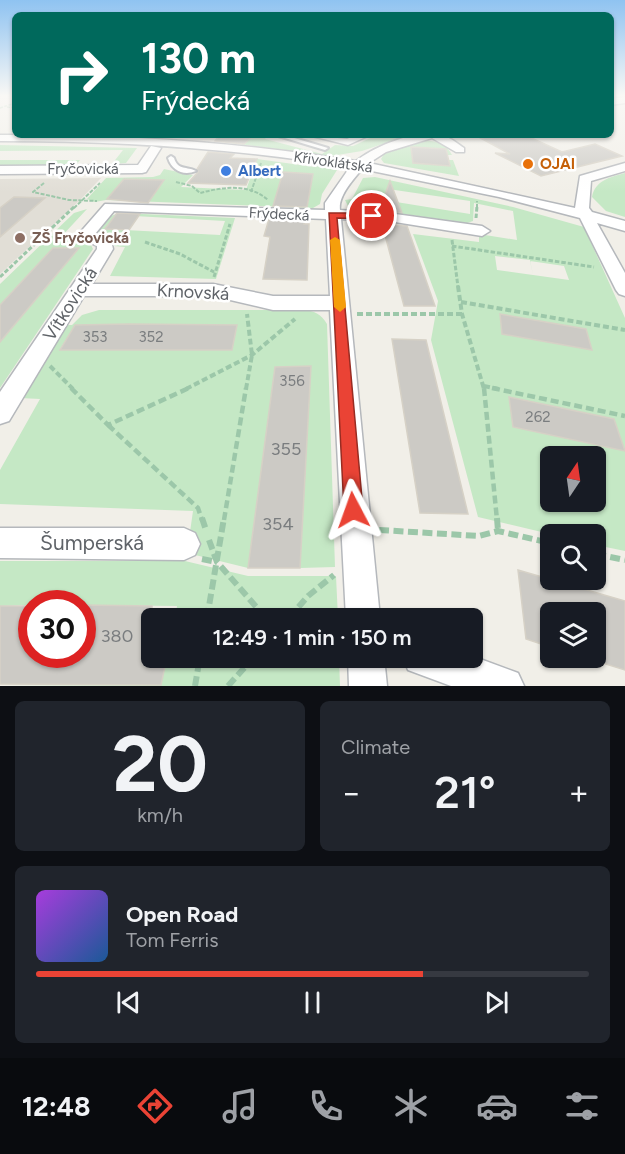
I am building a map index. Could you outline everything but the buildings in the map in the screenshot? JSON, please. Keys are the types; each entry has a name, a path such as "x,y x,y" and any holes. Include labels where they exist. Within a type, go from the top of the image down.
{"street":[{"name":"Křivoklátská","path":"114,138 180,143 358,164 584,211 625,226"},
{"path":"171,158 180,143 186,138"},
{"path":"328,138 348,142 358,138"},
{"path":"362,608 332,203 358,164 370,154 421,138"},
{"path":"440,138 460,150"},
{"name":"Fryčovická","path":"0,170 142,169 155,148"},
{"path":"625,167 585,179 584,211 625,291"},
{"name":"Frýdecká","path":"110,207 395,218 482,231"},
{"name":"Vítkovická","path":"0,414 105,249 105,243 85,236 110,207"},
{"name":"Krnovská","path":"81,290 213,290 273,303 340,308"},
{"name":"Šumperská","path":"0,543 184,544"},
{"path":"367,668 368,686"},
{"path":"453,668 505,686"}],"lane":[{"path":"289,138 325,148"},
{"path":"171,158 172,165 180,170 193,171"}],"path":[{"path":"249,199 262,159"},
{"path":"0,278 84,200 113,169"},
{"path":"145,242 180,254 214,272 233,211"},
{"path":"450,227 462,314 484,386 498,531"},
{"path":"452,246 615,270"},
{"path":"209,608 252,355 244,296"},
{"path":"461,302 625,330"},
{"path":"340,308 462,314"},
{"path":"108,425 223,372 252,355 300,315"},
{"path":"38,353 108,425 198,508 217,562 257,608"},
{"path":"484,386 625,416"},
{"path":"366,530 479,536 498,531 540,541"},
{"path":"606,556 625,560"},
{"path":"298,608 308,596 339,571 357,567"},
{"path":"195,686 198,668"},
{"path":"228,686 244,668"}],"shaded area":[{"name":"ZŠ Fryčovická","path":"101,178 79,201 0,274 0,179"}],"green space":[{"path":"218,138 266,138 322,154 335,145 353,146 370,138 400,138 362,151 331,156 216,141"},
{"path":"423,141 440,144 447,148 452,155 448,155 446,149 411,148 413,163 450,166 449,160 453,160 459,176 384,163 381,159 384,154"},
{"path":"0,145 137,148 126,163 112,164 123,150 0,151"},
{"path":"257,159 315,167 325,164 337,170 322,194 320,204 313,208 106,200 95,202 87,199 106,178 153,177 160,175 164,169 193,175 181,187 246,190","holes":["283,173 313,174 308,203 275,201","124,179 164,180 150,200 108,199"]},
{"path":"0,160 80,160 76,165 0,165"},
{"path":"625,173 625,217 606,211 592,197 600,183"},
{"path":"375,177 513,207 584,227 625,318 625,551 606,547 606,524 540,524 540,532 478,517 431,340 438,301 413,234 479,242 479,236 485,235 517,240 513,211 474,203 473,221 467,223 348,206 345,200 352,199 363,178","holes":["388,189 470,201 470,214 384,200","495,256 530,260 564,266 569,280 497,270","500,315 585,329 592,349 502,334"]},
{"path":"87,209 60,238 90,243 93,249 0,388 0,342 78,249 53,248 0,305 0,284 74,213"},
{"path":"119,213 235,218 216,279 110,276 125,247 114,246 112,238 100,234 99,231 111,216","holes":["116,215 225,221 220,235 106,229"]},
{"path":"99,310 304,310 320,315 327,324 335,567 300,568 311,366 275,367 248,568 187,553 193,511 0,504 0,470 40,399 20,398 66,325 72,325 82,315","holes":["75,325 237,325 232,350 60,349"]},
{"path":"0,561 185,561 248,576 336,576 338,608 177,608 177,606 96,605 96,590 18,590 18,605 0,606"},
{"path":"165,668 339,668 340,686 0,686 161,685"}],"slow traffic":[{"path":"335,240 340,307"}],"place":[{"name":"OJAI","path":"528,164"},
{"name":"Albert","path":"226,171"},
{"name":"ZŠ Fryčovická","path":"20,238"}],"route":[{"path":"353,510 332,215 372,216"}]}
